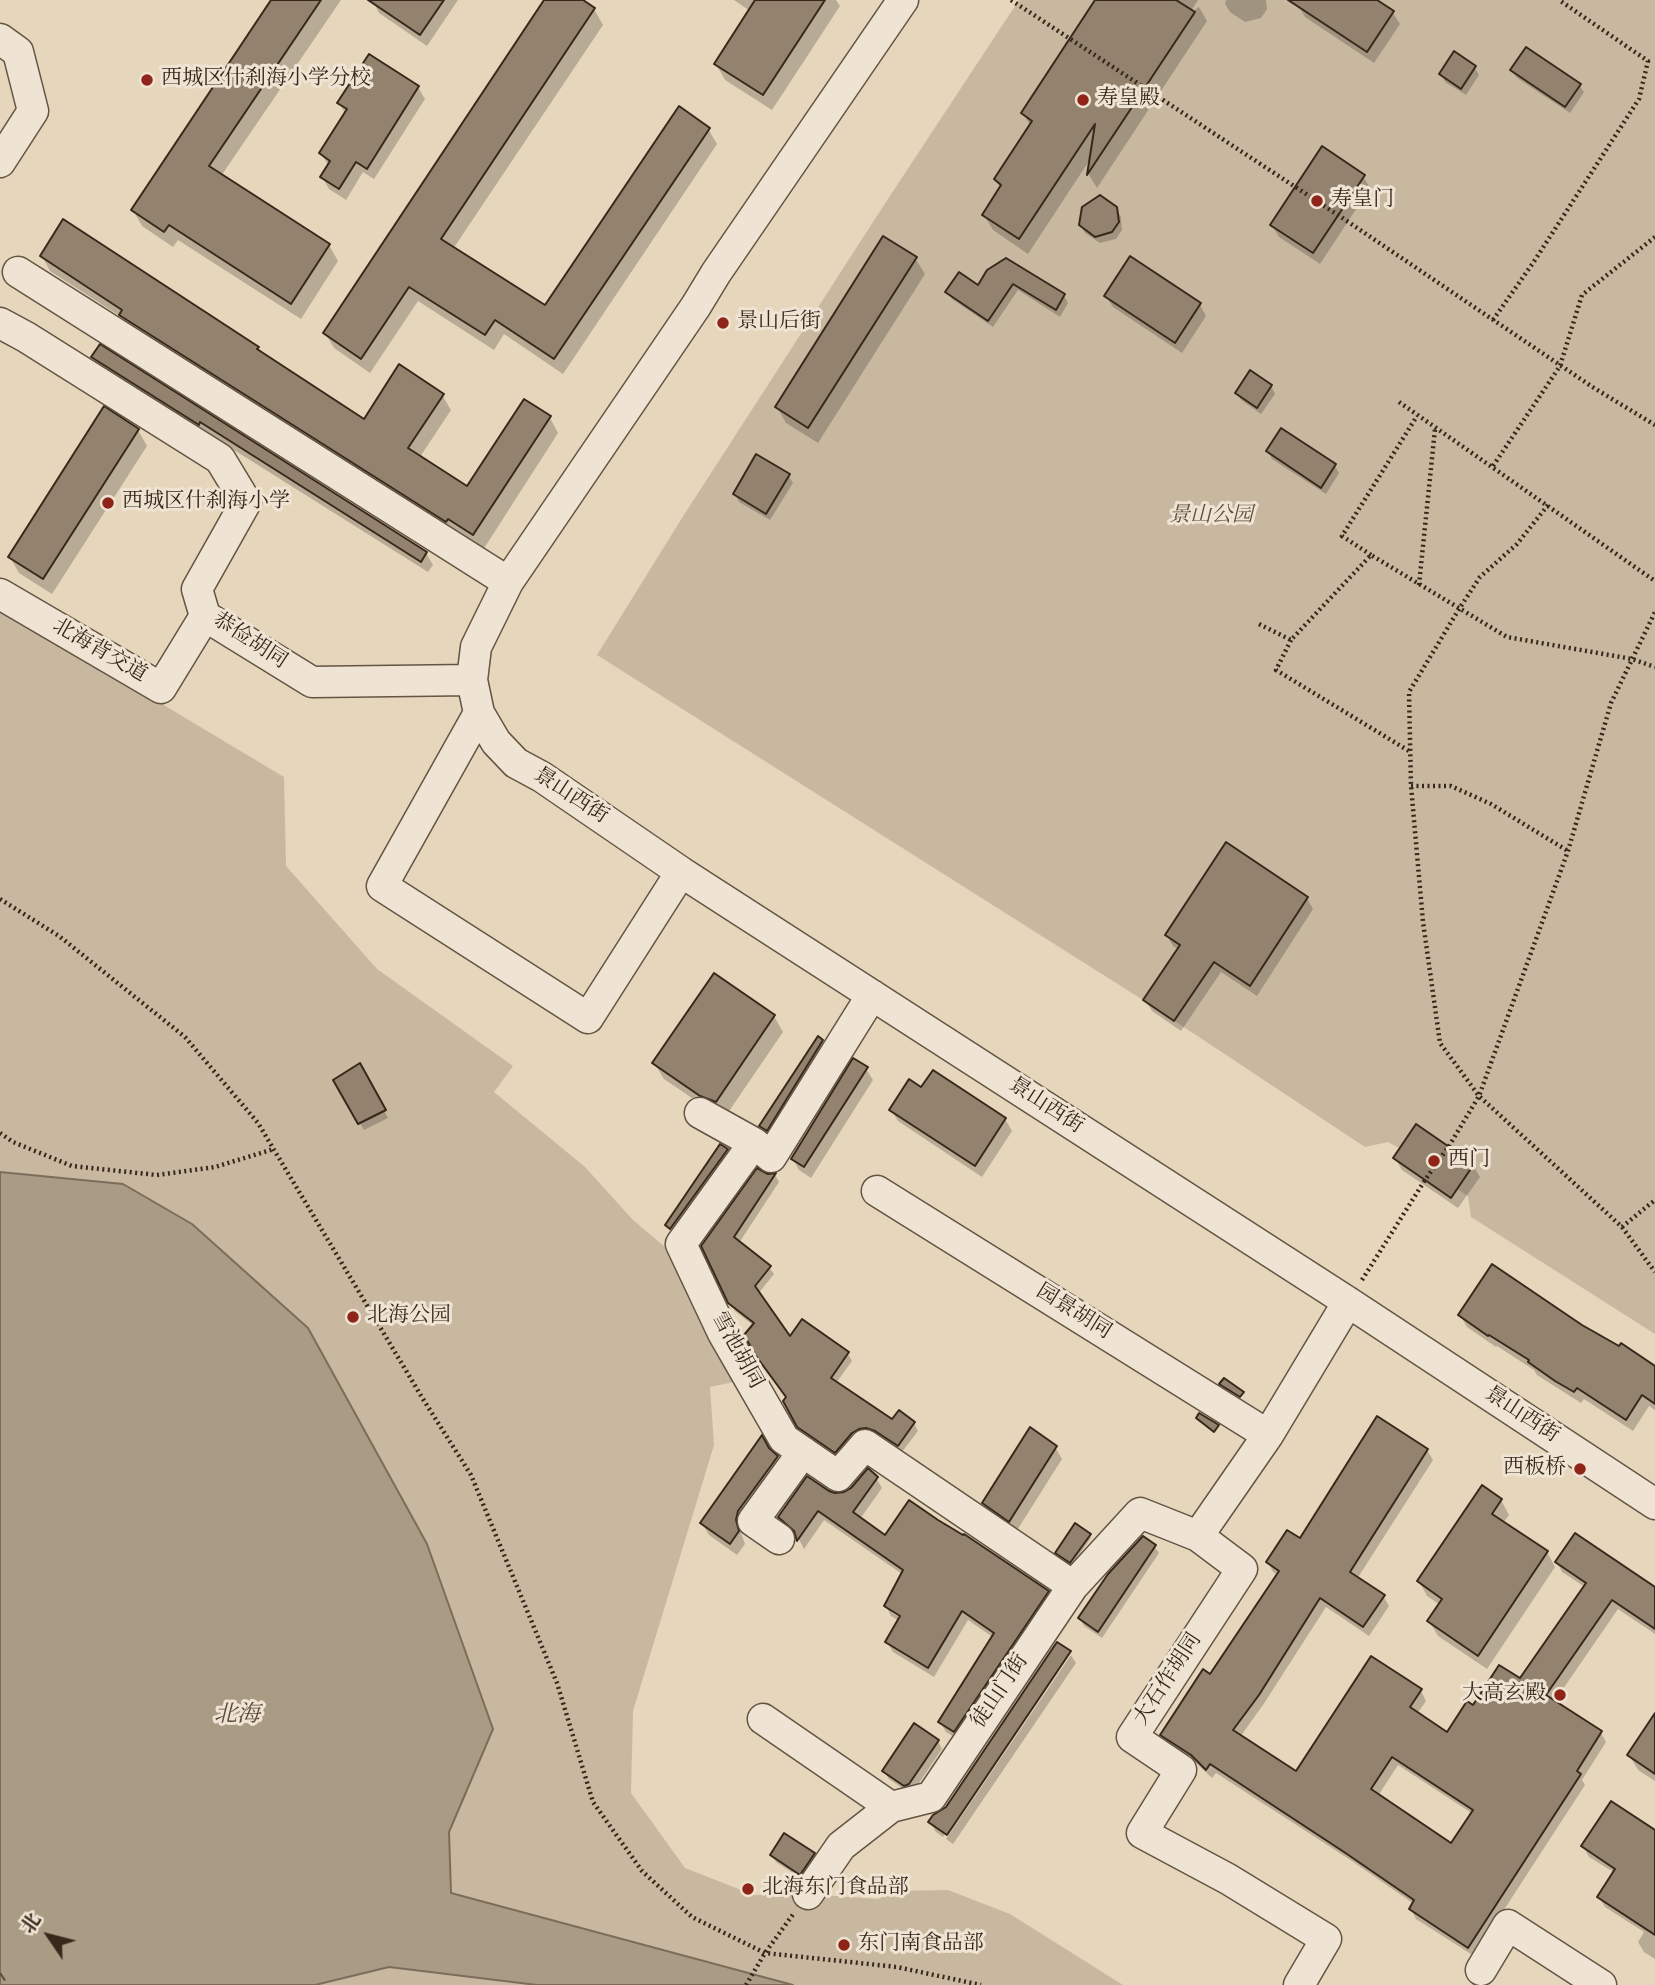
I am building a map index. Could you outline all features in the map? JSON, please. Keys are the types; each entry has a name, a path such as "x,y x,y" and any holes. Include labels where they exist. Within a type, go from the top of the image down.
{"street":[{"path":"472,680 476,647 508,582 903,0"},
{"path":"0,39 18,52 33,111 0,162"},
{"path":"18,272 508,582"},
{"name":"恭俭胡同","path":"0,323 220,459 246,502 197,589 205,616 312,682 472,680"},
{"name":"北海背交道","path":"0,593 161,688 205,616"},
{"name":"景山西街","path":"472,680 479,713 496,742 516,763 541,776 681,872 1348,1302 1655,1504"},
{"path":"479,713 382,886 587,1018 681,872"},
{"path":"701,1113 754,1143 771,1157 872,995"},
{"name":"雪池胡同","path":"754,1143 681,1244 723,1333 784,1439 838,1476 865,1445 1073,1586"},
{"name":"园景胡同","path":"877,1191 1268,1435"},
{"path":"1198,1536 1268,1435 1348,1302"},
{"path":"779,1539 753,1521 803,1452"},
{"name":"徒山门街","path":"808,1894 841,1846 891,1807 931,1797 1073,1586 1140,1513 1198,1536"},
{"name":"大石作胡同","path":"1198,1536 1242,1569 1132,1737 1181,1770 1142,1833 1228,1879 1326,1939 1299,1985"},
{"path":"763,1719 891,1807"},
{"path":"1481,1970 1508,1925 1601,1985"}],"path":[{"path":"1011,0 1338,215 1560,366 1655,425"},
{"path":"1493,320 1639,99 1648,61 1559,0"},
{"path":"1493,466 1560,366 1582,295 1655,237"},
{"path":"1399,402 1655,581"},
{"path":"1417,416 1342,536 1419,586 1507,637 1632,659 1655,667"},
{"path":"1419,586 1435,429"},
{"path":"1548,505 1517,544 1480,577 1409,692 1411,786 1423,922 1440,1043 1479,1096 1622,1227 1655,1269"},
{"path":"1371,555 1291,640 1276,670 1410,752"},
{"path":"1348,1302 1479,1096 1569,851 1611,703 1655,612"},
{"path":"1259,624 1291,640"},
{"path":"1411,786 1451,786 1491,804 1569,851"},
{"path":"0,899 59,936 185,1037 258,1123 471,1475 557,1683 593,1802 642,1871 692,1917 765,1953 897,1967 981,1985"},
{"path":"0,1133 13,1142 72,1166 157,1175 215,1167 274,1149"},
{"path":"1622,1227 1655,1200"},
{"path":"746,1985 765,1953 808,1894"}],"green space":[{"name":"景山公园","path":"1019,0 1655,0 1655,1334 1471,1217 1468,1196 1457,1189 1451,1198 1393,1158 1399,1148 1388,1142 1365,1147 1143,1000 597,655 682,518"},
{"name":"北海公园","path":"0,607 284,777 286,866 377,969 513,1066 494,1092 585,1167 633,1220 672,1253 738,1381 710,1387 714,1445 633,1711 631,1793 685,1868 754,1895 808,1894 878,1899 898,1891 948,1890 1010,1914 1123,1985 0,1985"}],"water":[{"name":"北海","path":"0,1172 123,1184 192,1224 308,1328 427,1544 493,1729 449,1832 451,1893 793,1985 537,1985 389,1967 315,1985 0,1985"}],"building":[{"path":"271,0 321,0 209,166 330,244 291,304 169,225 164,232 131,210"},
{"path":"368,0 444,0 420,35"},
{"path":"544,0 583,0 595,8 441,239 545,305 679,106 710,128 554,359 495,320 485,335 409,287 361,359 323,333"},
{"path":"755,0 825,0 763,95 714,64"},
{"name":"寿皇殿","path":"1095,0 1176,0 1195,12 1087,175 1095,124 1019,239 982,215 1001,185 994,179 1032,121 1021,113"},
{"path":"1288,0 1377,0 1394,11 1367,52"},
{"path":"1526,47 1581,84 1565,107 1510,70"},
{"path":"1454,51 1476,66 1461,89 1439,74"},
{"path":"369,54 419,86 367,169 356,162 339,189 320,177 330,161 319,153 347,109 337,103"},
{"name":"寿皇门","path":"1322,146 1365,175 1313,253 1270,225"},
{"path":"1100,195 1117,207 1119,222 1112,232 1095,237 1079,225 1082,207"},
{"path":"63,219 364,419 399,364 444,394 408,448 467,486 524,399 551,416 473,535 448,519 446,522 119,315 122,310 40,256"},
{"path":"883,236 917,257 808,428 775,407"},
{"path":"1130,256 1201,303 1175,343 1104,296"},
{"path":"1006,258 1065,294 1056,310 1013,284 988,321 945,292 959,272 978,285 987,270"},
{"path":"100,344 427,552 421,562 200,422 199,425 91,357"},
{"path":"1250,370 1272,385 1257,408 1235,393"},
{"path":"104,406 139,429 43,579 8,557"},
{"path":"1281,428 1336,464 1321,488 1266,451"},
{"path":"756,454 790,474 766,514 733,494"},
{"path":"1226,842 1308,897 1250,986 1214,962 1174,1021 1143,1000 1180,945 1165,935"},
{"path":"714,973 775,1015 716,1102 700,1096 652,1063"},
{"path":"818,1036 823,1040 767,1131 759,1126"},
{"path":"853,1058 868,1067 804,1167 791,1159"},
{"path":"360,1063 386,1110 358,1124 333,1080"},
{"path":"933,1070 1006,1118 975,1166 889,1110 909,1079 921,1087"},
{"name":"西门","path":"1416,1124 1474,1164 1451,1198 1393,1158"},
{"path":"720,1144 728,1149 670,1229 665,1225"},
{"path":"757,1168 768,1174 776,1173 734,1237 771,1266 755,1286 790,1336 802,1319 849,1352 831,1378 892,1419 899,1410 915,1422 898,1446 866,1428 852,1433 835,1453 797,1427 783,1401 786,1397 744,1335 754,1323 728,1303 701,1246"},
{"path":"1492,1264 1582,1325 1619,1346 1621,1343 1655,1366 1655,1404 1642,1395 1626,1420 1577,1388 1574,1392 1555,1381 1528,1362 1529,1360 1458,1315"},
{"path":"1224,1378 1244,1392 1240,1397 1219,1384"},
{"path":"1199,1413 1219,1425 1214,1432 1196,1418"},
{"path":"1377,1416 1428,1449 1350,1572 1385,1595 1363,1627 1320,1598 1259,1695 1233,1730 1296,1771 1371,1656 1422,1689 1410,1707 1447,1732 1467,1701 1473,1705 1499,1665 1520,1678 1586,1583 1555,1562 1575,1533 1655,1587 1655,1629 1612,1600 1546,1695 1602,1731 1577,1771 1581,1774 1468,1948 1409,1909 1414,1900 1210,1764 1206,1770 1191,1755 1160,1735 1203,1669 1210,1674 1279,1571 1266,1562 1287,1530 1300,1538","holes":["1392,1757 1473,1810 1451,1843 1371,1789"]},
{"path":"1030,1427 1057,1446 1009,1522 982,1503"},
{"path":"762,1435 769,1448 778,1456 738,1511 736,1520 739,1531 730,1544 700,1523"},
{"path":"868,1468 878,1477 853,1512 885,1535 909,1500 1049,1591 954,1732 938,1722 994,1633 962,1611 928,1668 885,1642 900,1616 884,1606 903,1570 818,1511 797,1541 794,1531 778,1517 807,1476 829,1491 844,1492 851,1488"},
{"path":"1482,1485 1502,1499 1492,1514 1548,1551 1478,1656 1427,1621 1442,1599 1417,1581"},
{"path":"1075,1523 1091,1534 1070,1563 1055,1553"},
{"path":"1143,1536 1156,1545 1098,1632 1078,1618 1108,1574"},
{"path":"1057,1642 1071,1651 947,1835 928,1822 933,1815 946,1807"},
{"path":"1655,1713 1655,1774 1627,1755"},
{"path":"914,1723 939,1740 909,1784 904,1786 882,1771"},
{"path":"1611,1801 1655,1830 1655,1935 1597,1897 1615,1869 1581,1846"},
{"path":"784,1833 815,1853 800,1875 770,1855"}],"ferry route":[{"path":"0,1973 8,1985"}],"place":[{"name":"西城区什刹海小学分校","path":"147,80"},
{"name":"寿皇殿","path":"1083,100"},
{"name":"寿皇门","path":"1317,201"},
{"name":"景山后街","path":"723,323"},
{"name":"西城区什刹海小学","path":"108,503"},
{"name":"西门","path":"1434,1161"},
{"name":"北海公园","path":"353,1317"},
{"name":"西板桥","path":"1580,1469"},
{"name":"大高玄殿","path":"1560,1695"},
{"name":"北海东门食品部","path":"748,1889"},
{"name":"东门南食品部","path":"844,1945"}]}
